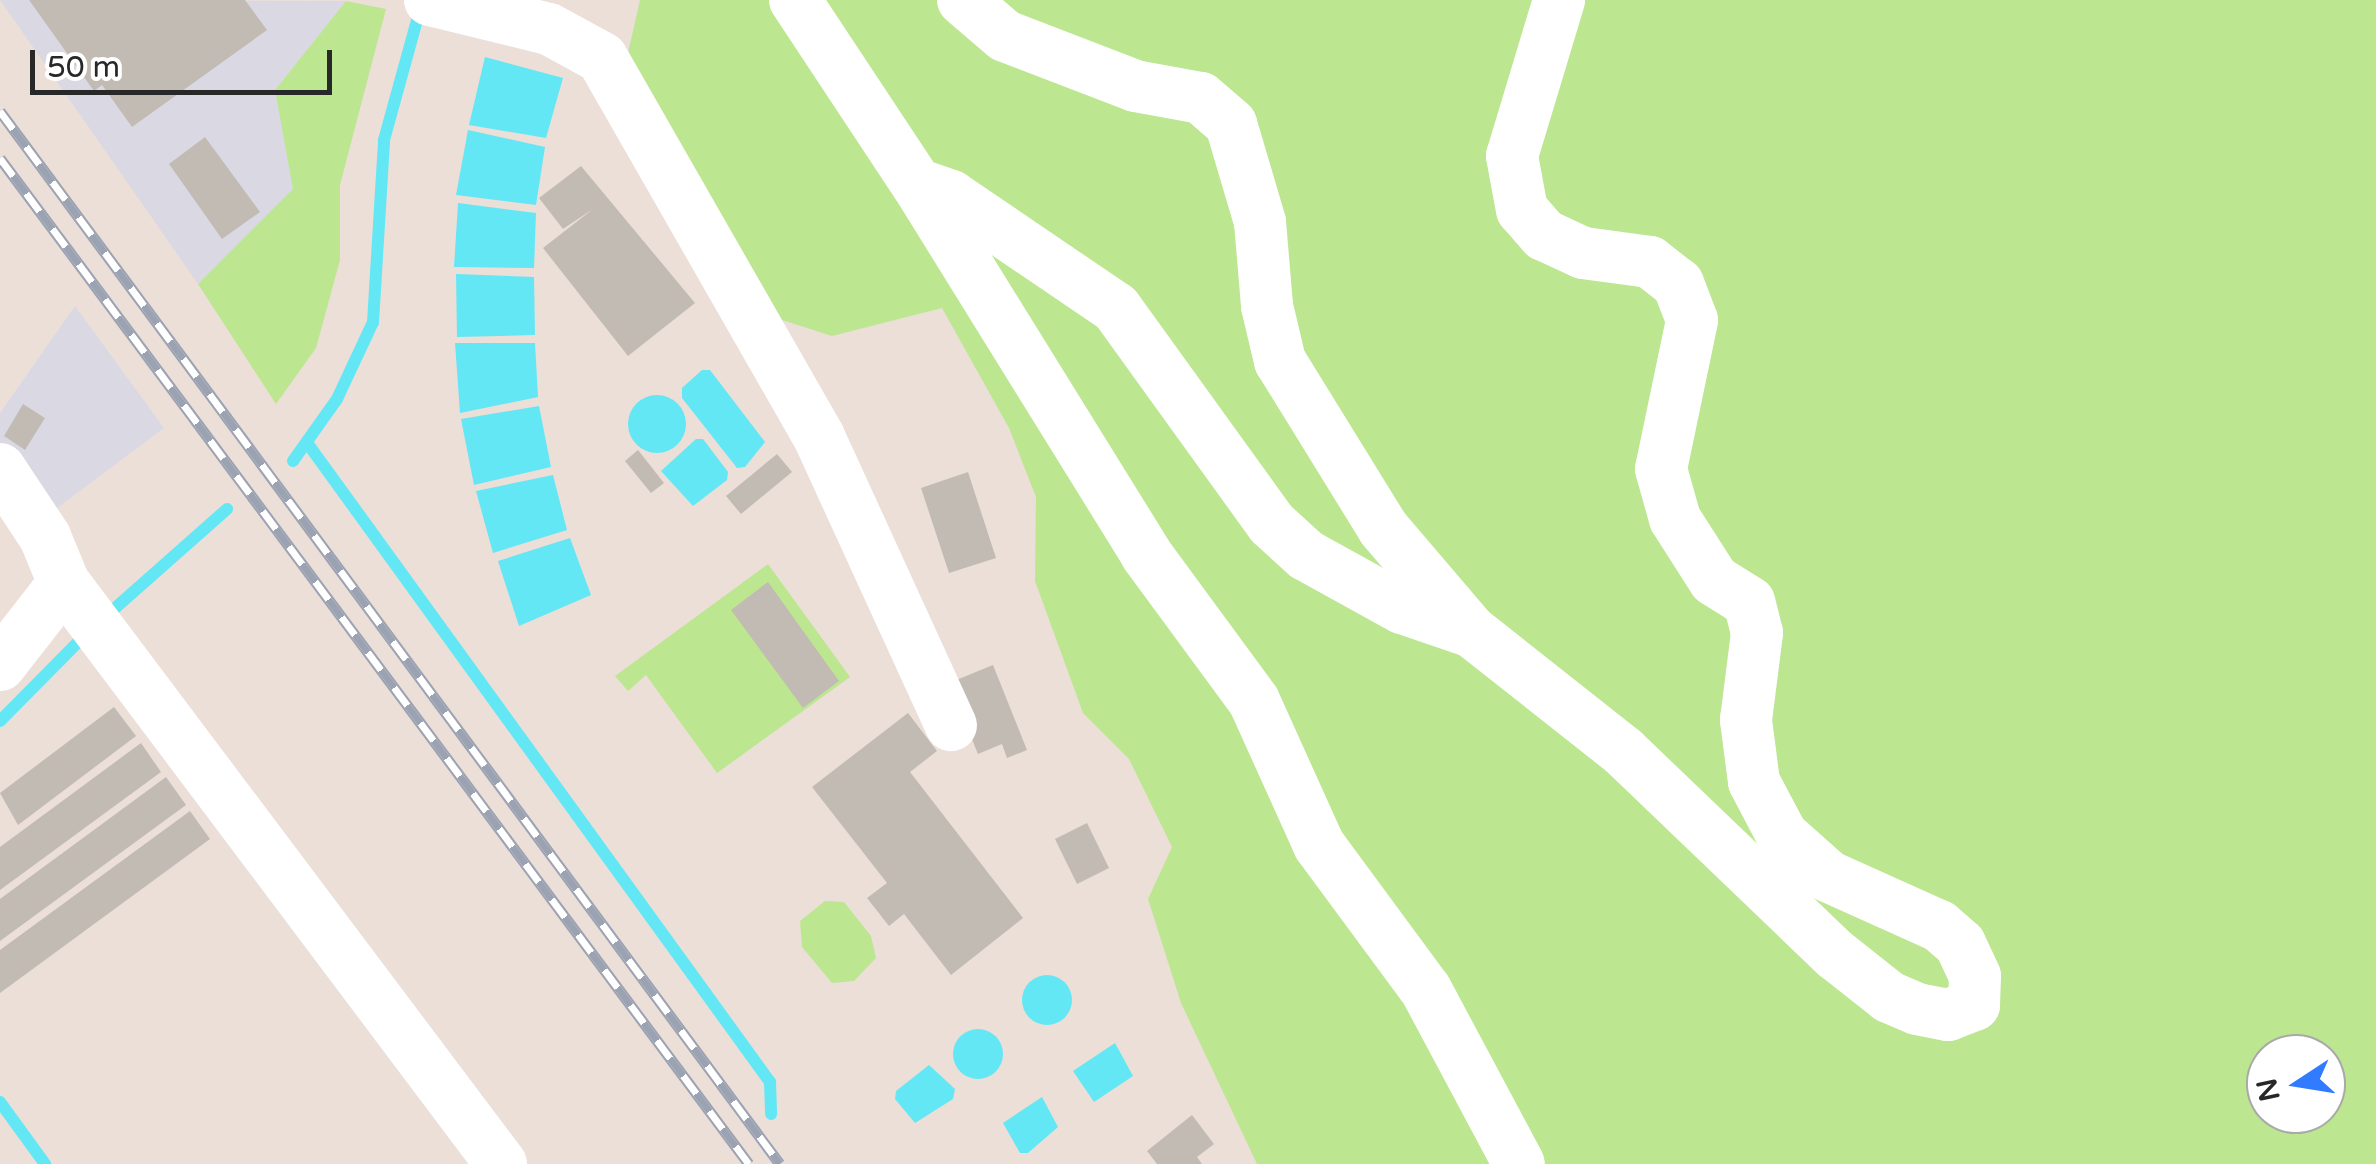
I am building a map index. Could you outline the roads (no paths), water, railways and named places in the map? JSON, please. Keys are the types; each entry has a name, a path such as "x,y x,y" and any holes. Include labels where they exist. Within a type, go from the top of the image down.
{"street":[{"path":"794,0 917,184 1146,554 1254,701 1319,844 1426,990 1520,1164"},
{"path":"962,0 1005,36 1135,86 1201,98 1231,124 1260,222 1267,306 1280,361 1382,528 1470,631 1624,752 1710,841 1888,997 1948,1015 1974,1005 1975,976 1960,944 1939,926 1828,876 1782,834 1754,782 1746,720 1758,633 1750,602 1714,580 1675,520 1661,469 1692,320 1678,284 1650,262 1583,254 1544,235 1522,210 1512,156 1560,0"},
{"path":"437,2 550,29 602,58 819,437 951,725"},
{"path":"917,184 951,196 1116,308 1272,524 1306,554 1402,608 1470,631"},
{"path":"0,469 44,536 71,590 501,1164"},
{"path":"0,665 71,590"}],"water":[{"path":"485,57 563,78 546,138 469,125"},
{"path":"468,130 545,147 536,205 456,195"},
{"path":"458,203 536,213 534,268 454,267"},
{"path":"456,274 534,277 535,335 457,337"},
{"path":"455,343 535,343 538,397 460,413"},
{"path":"702,370 710,370 765,442 745,467 737,468 682,398 682,388"},
{"path":"657,395 678,403 686,424 678,445 657,453 636,445 628,424 636,403"},
{"path":"539,406 551,467 474,485 461,419"},
{"path":"696,439 703,439 728,472 727,480 693,506 661,471"},
{"path":"553,475 567,530 493,553 476,491"},
{"path":"570,538 591,595 519,626 498,561"},
{"path":"1047,975 1064,983 1072,1000 1064,1017 1047,1025 1030,1017 1022,1000 1030,983"},
{"path":"978,1029 996,1036 1003,1054 996,1072 978,1079 960,1072 953,1054 960,1036"},
{"path":"1115,1043 1133,1076 1094,1102 1073,1071"},
{"path":"929,1065 955,1089 953,1099 915,1123 895,1099 896,1091"},
{"path":"1042,1097 1058,1127 1028,1153 1020,1153 1003,1123"}],"waterway":[{"path":"293,461 337,399 373,322 384,140 421,6"},
{"path":"308,444 770,1082 771,1114"},
{"path":"105,617 227,509"},
{"path":"0,721 86,634"},
{"path":"0,1102 45,1164"}],"railway":[{"path":"0,111 780,1164"},
{"path":"0,158 749,1164"}]}
